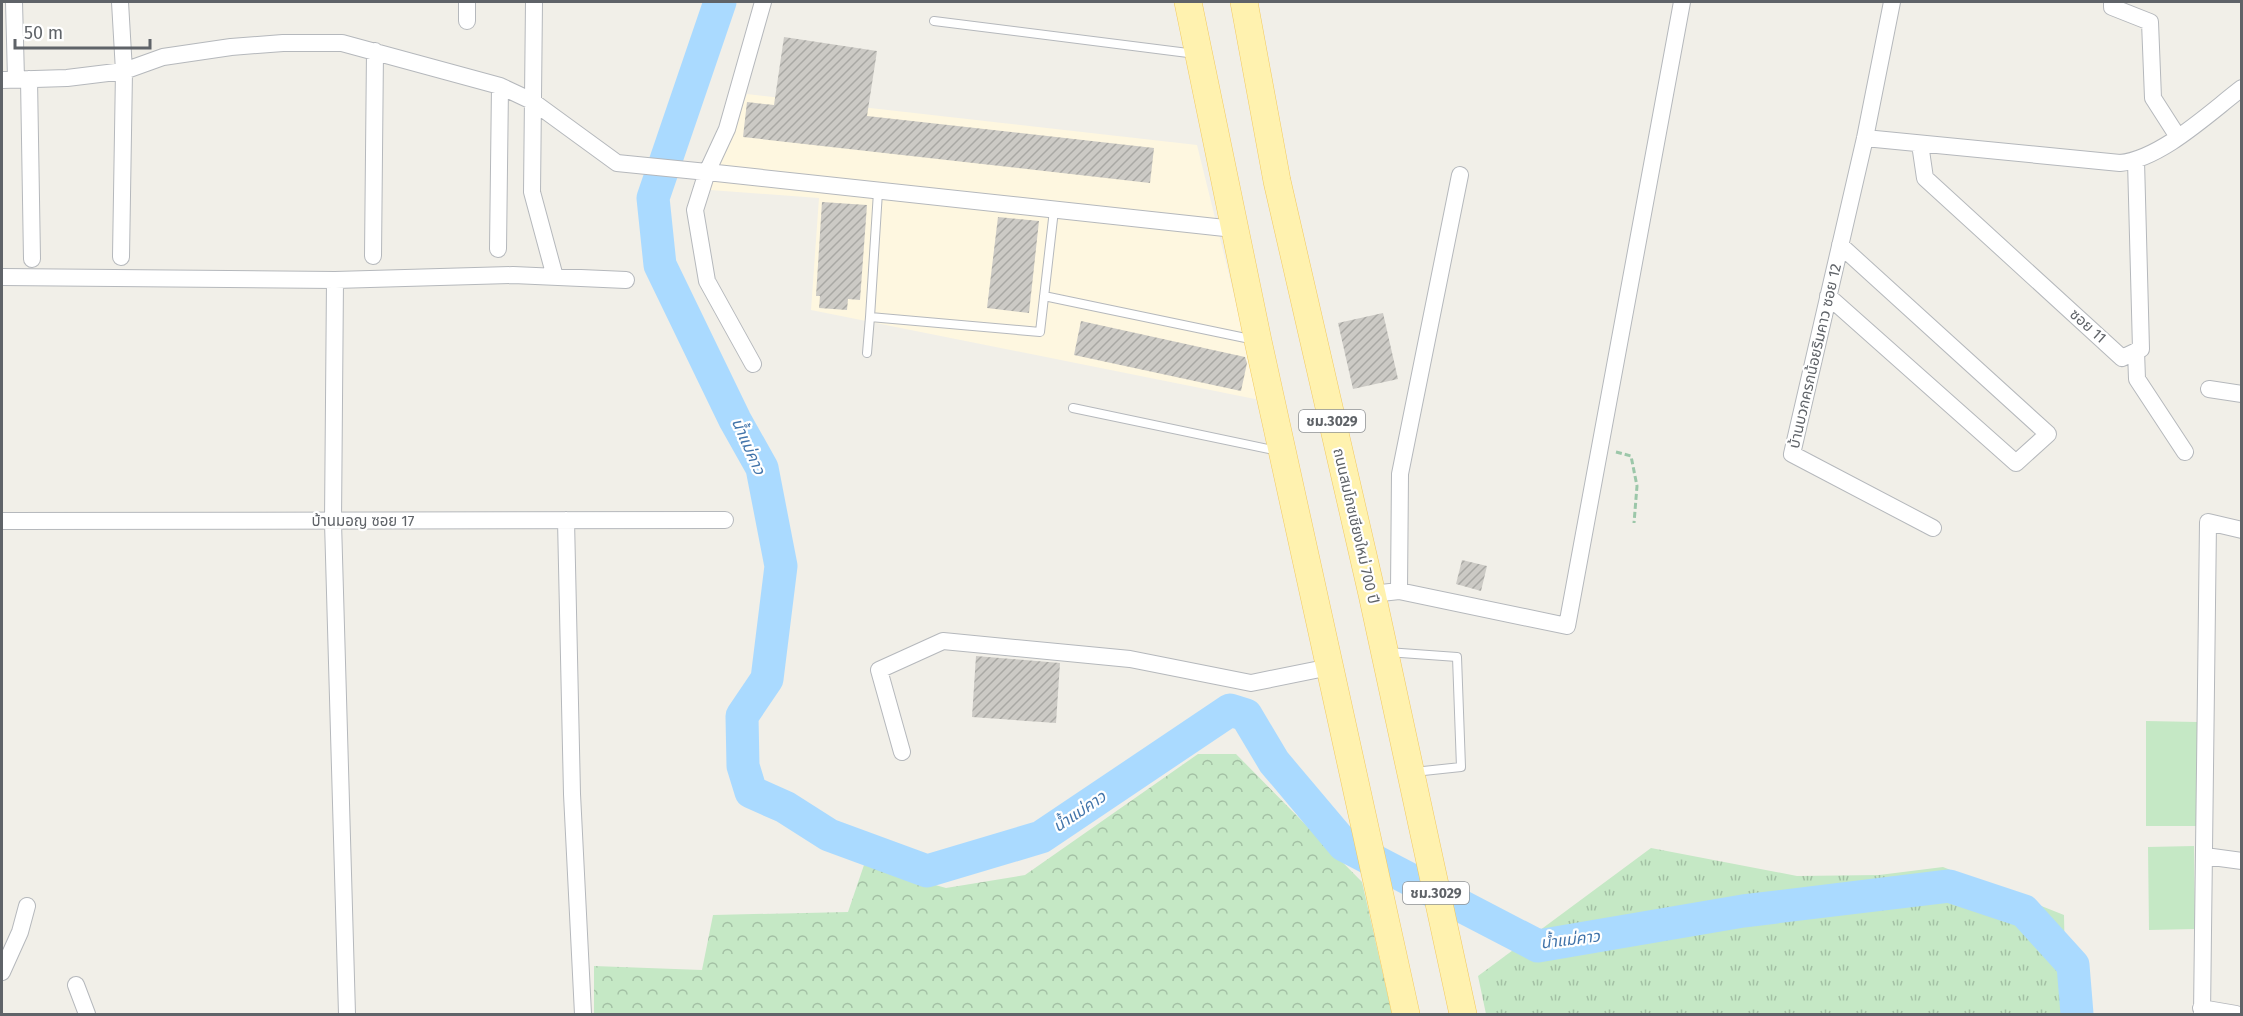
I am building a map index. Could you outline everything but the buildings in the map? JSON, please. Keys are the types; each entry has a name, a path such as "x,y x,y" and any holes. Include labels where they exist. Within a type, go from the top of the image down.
{"main road":[{"name":"ชม.3029","path":"1188,2 1258,341 1406,1014"},
{"name":"ถนนสมโภชเชียงใหม่ 700 ปี","path":"1244,2 1277,181 1372,594 1463,1014"}],"street":[{"path":"14,2 16,79 32,259"},
{"path":"120,2 124,71 121,257"},
{"path":"467,2 467,21"},
{"path":"534,2 532,192 555,277"},
{"path":"753,364 707,281 695,210 700,172 727,129 763,2"},
{"path":"1372,594 1399,591 1567,626 1682,2"},
{"name":"บ้านบวกครกน้อยริมคาว ซอย 12","path":"1892,2 1865,138 1792,454 1933,528"},
{"path":"2112,2 2112,7 2150,22 2153,98 2178,137"},
{"path":"16,79 67,78 124,71 163,57 272,44 342,43 500,86 532,101 617,163 1234,229"},
{"path":"373,256 375,51"},
{"path":"498,249 500,86"},
{"path":"1865,138 2120,163 2136,161 2178,137 2241,88"},
{"name":"ซอย 11","path":"1920,144 1925,178 2121,358 2136,351"},
{"path":"2136,161 2140,349 2136,351 2137,380 2186,452"},
{"path":"1399,591 1400,474 1460,175"},
{"path":"1828,296 2016,463 2048,434 1840,244"},
{"path":"2,277 335,280 513,275 627,280"},
{"path":"335,280 333,522 347,1014"},
{"path":"2209,389 2241,394"},
{"path":"566,520 572,794 583,1014"},
{"name":"บ้านมอญ ซอย 17","path":"2,521 725,520"},
{"path":"2236,1014 2202,1011 2205,856 2204,717 2208,522 2241,530"},
{"path":"902,752 879,670 943,641 1130,659 1251,683 1330,667"},
{"path":"2205,856 2241,861"},
{"path":"2,972 20,932 27,906"},
{"path":"76,985 87,1014"}],"lane":[{"path":"934,21 1199,54"},
{"path":"867,353 878,192"},
{"path":"870,317 1040,332 1054,210"},
{"path":"1044,296 1258,341"},
{"path":"1073,408 1284,452"},
{"path":"1384,652 1457,657 1461,767 1411,773"}],"path":[{"path":"1600,448 1631,456 1637,486 1634,523"}],"shaded area":[{"path":"747,94 1197,145 1260,400 811,310 819,198 710,190"}],"green space":[{"path":"2146,721 2197,722 2197,826 2146,826"},
{"path":"1198,754 1236,754 1362,882 1392,1014 594,1014 594,966 702,970 713,915 848,912 864,865 946,888 1025,875"},
{"path":"2194,846 2195,929 2149,930 2148,847"},
{"path":"1651,848 1797,876 1879,875 1943,867 2064,915 2066,1014 1486,1014 1478,976"}],"waterway":[{"name":"น้ำแม่คาว","path":"720,2 653,198 660,265 735,420 762,468 781,566 767,679 742,716 743,766 751,792 785,807 829,835 927,871 1041,837 1230,710 1246,715 1274,762 1344,845 1538,946 1743,911 1949,886 2024,911 2073,965 2077,1014"}]}
